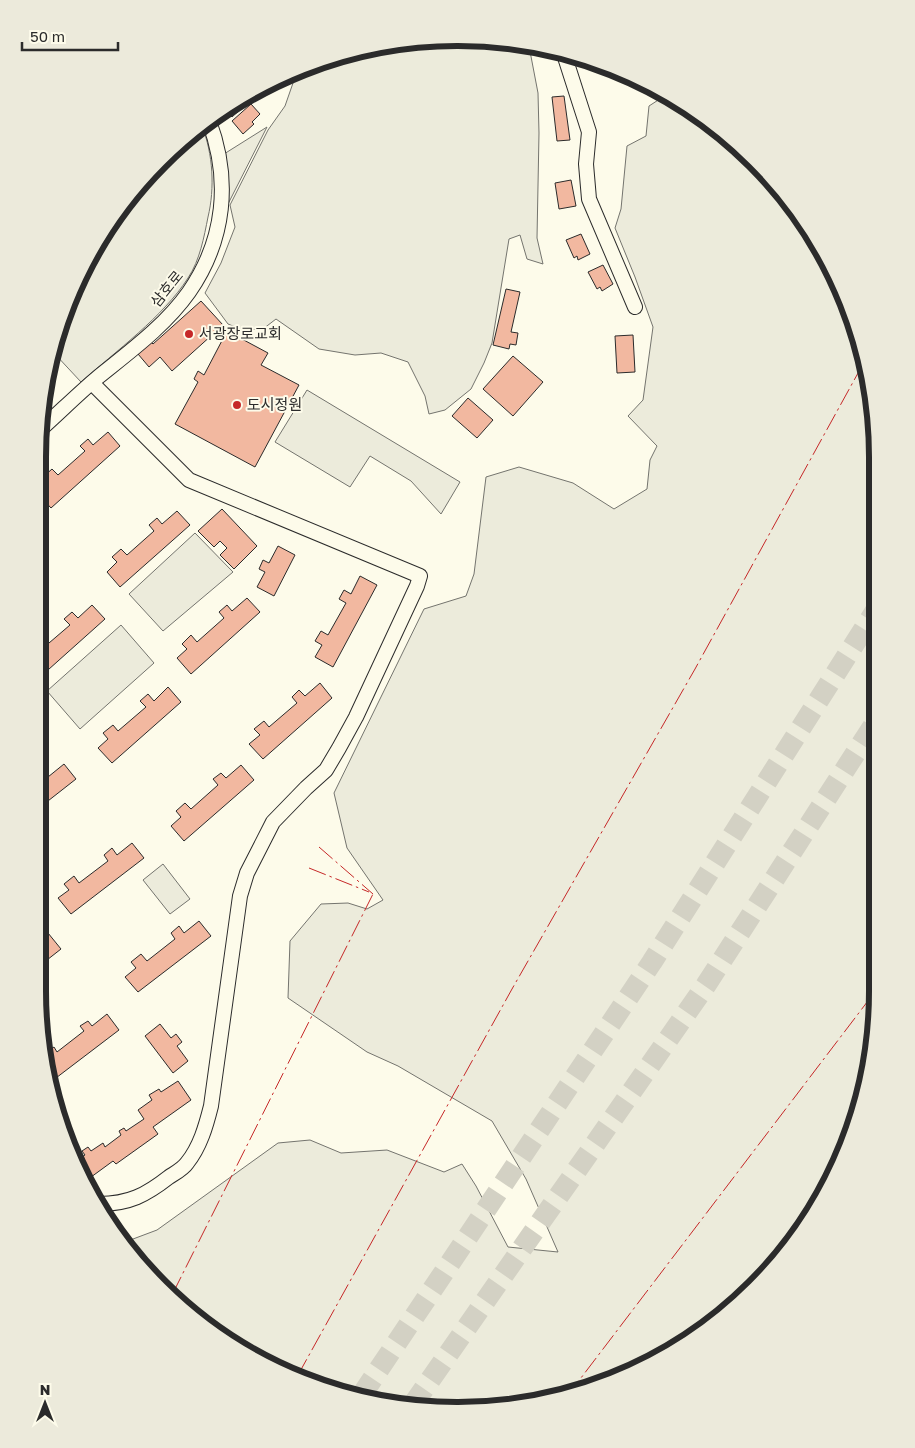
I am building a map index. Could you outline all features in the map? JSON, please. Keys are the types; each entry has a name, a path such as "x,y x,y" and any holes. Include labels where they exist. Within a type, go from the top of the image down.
{"street":[{"path":"566,61 590,132 586,164 589,199 635,307"},
{"name":"삼호로","path":"48,423 137,346 168,316 189,292 207,262 219,228 222,193 220,166 212,128"},
{"path":"92,383 189,480 420,576 356,717 339,748 326,770 273,822 247,873 240,896 211,1106 198,1146 187,1164 149,1192 134,1199 106,1204"}],"shaded area":[{"path":"458,46 530,53 538,93 537,238 543,264 527,259 520,235 509,239 492,343 471,389 445,410 429,414 425,396 408,362 381,353 355,355 319,349 276,319 263,329 243,330 228,324 205,293 221,263 235,227 230,205 268,130 285,106 293,81 325,68 351,60 404,50"},
{"path":"659,99 708,131 729,148 767,186 784,207 814,252 837,300 847,325 861,377 868,431 869,458 869,991 868,1017 861,1071 847,1123 837,1148 814,1196 799,1219 767,1262 729,1300 686,1332 663,1347 615,1370 590,1380 538,1394 484,1401 458,1402 431,1401 377,1394 325,1380 252,1347 207,1317 186,1300 148,1262 130,1240 157,1230 278,1143 310,1140 341,1153 387,1150 444,1172 462,1164 476,1186 508,1247 558,1252 526,1179 492,1121 398,1066 367,1052 288,998 290,941 321,904 348,903 367,909 383,900 347,848 334,793 424,609 466,596 474,574 486,477 519,467 573,483 614,509 647,489 650,460 657,446 628,416 643,400 653,327 615,228 621,209 627,146 646,136 649,106"},
{"path":"267,127 228,204 224,154"},
{"path":"205,133 211,159 212,194 196,264 178,292 153,320 81,382 58,358 68,325 89,276 101,252 131,207 148,186 186,148"},
{"path":"307,390 460,482 441,514 411,481 370,456 350,487 275,442"},
{"path":"195,533 233,572 163,631 129,594"},
{"path":"121,625 154,663 80,729 47,691"},
{"path":"163,864 190,899 170,914 143,880"}],"building":[{"path":"564,96 570,140 557,141 552,97"},
{"path":"251,104 260,114 252,122 254,124 243,134 232,121"},
{"path":"244,106 232,117 230,115"},
{"path":"571,180 576,206 559,209 555,183"},
{"path":"581,234 590,254 578,260 577,256 574,258 566,240"},
{"path":"603,265 613,284 602,291 600,287 597,289 588,272"},
{"path":"506,289 520,292 511,332 518,333 516,345 510,344 509,349 493,345"},
{"name":"서광장로교회","path":"201,301 223,325 172,371 160,357 149,367 138,354 151,342 153,344"},
{"name":"도시정원","path":"227,331 268,353 261,365 299,385 255,467 175,424 198,382 194,379 198,371 204,375"},
{"path":"633,335 635,372 617,373 615,336"},
{"path":"513,356 543,382 513,416 483,389"},
{"path":"468,398 493,420 477,438 452,416"},
{"path":"108,432 120,446 51,508 46,503 46,485 48,483 46,474 52,469 58,475 85,451 80,446 88,439 93,445"},
{"path":"222,509 257,546 234,569 220,555 227,548 220,541 214,547 198,531"},
{"path":"177,511 190,525 120,587 107,572 117,562 112,557 121,549 127,555 154,531 149,525 157,518 162,524"},
{"path":"278,546 295,555 274,596 257,587 265,572 259,569 263,560 269,563"},
{"path":"360,576 377,585 333,667 315,657 322,645 315,641 321,631 328,635 346,603 339,599 344,590 351,594"},
{"path":"247,598 260,612 191,674 177,658 187,649 182,644 191,635 197,642 224,618 219,612 227,605 232,611"},
{"path":"92,605 105,619 46,672 46,646 70,625 64,619 72,612 78,618"},
{"path":"320,683 332,698 263,759 249,744 260,735 254,729 264,721 269,727 297,703 292,697 299,690 305,696"},
{"path":"168,687 181,702 112,763 98,748 108,739 103,733 113,725 118,731 146,707 140,701 148,694 154,701"},
{"path":"64,764 76,779 46,803 46,774 48,777"},
{"path":"241,765 254,780 184,841 171,826 181,817 176,811 185,803 191,809 218,785 213,779 221,773 226,778"},
{"path":"132,843 144,858 71,914 58,898 69,890 64,884 74,876 79,883 108,861 104,855 112,848 117,855"},
{"path":"199,921 211,936 138,992 125,977 136,968 131,962 141,954 147,961 175,939 171,933 179,926 184,933"},
{"path":"48,933 61,949 46,961 46,935"},
{"path":"107,1014 119,1030 56,1078 51,1049 54,1047 57,1052 84,1031 80,1026 88,1021 92,1026"},
{"path":"160,1024 171,1038 176,1034 182,1042 177,1046 188,1061 173,1073 145,1036"},
{"path":"178,1081 191,1100 153,1127 158,1134 116,1164 113,1161 91,1177 82,1157 85,1155 82,1151 88,1147 91,1151 103,1143 105,1147 121,1135 119,1131 124,1128 126,1131 144,1119 138,1110 152,1100 149,1095 159,1089 161,1092"}],"tunnel":[{"path":"364,1391 652,962 869,621"},
{"path":"417,1399 706,985 869,732"}],"power":[{"path":"301,1370 512,989 695,669 859,370"},
{"path":"319,847 373,894"},
{"path":"309,868 369,892"},
{"path":"175,1289 373,894"},
{"path":"576,1384 869,1000"}],"place":[{"name":"서광장로교회","path":"189,334"},
{"name":"도시정원","path":"237,405"}]}
